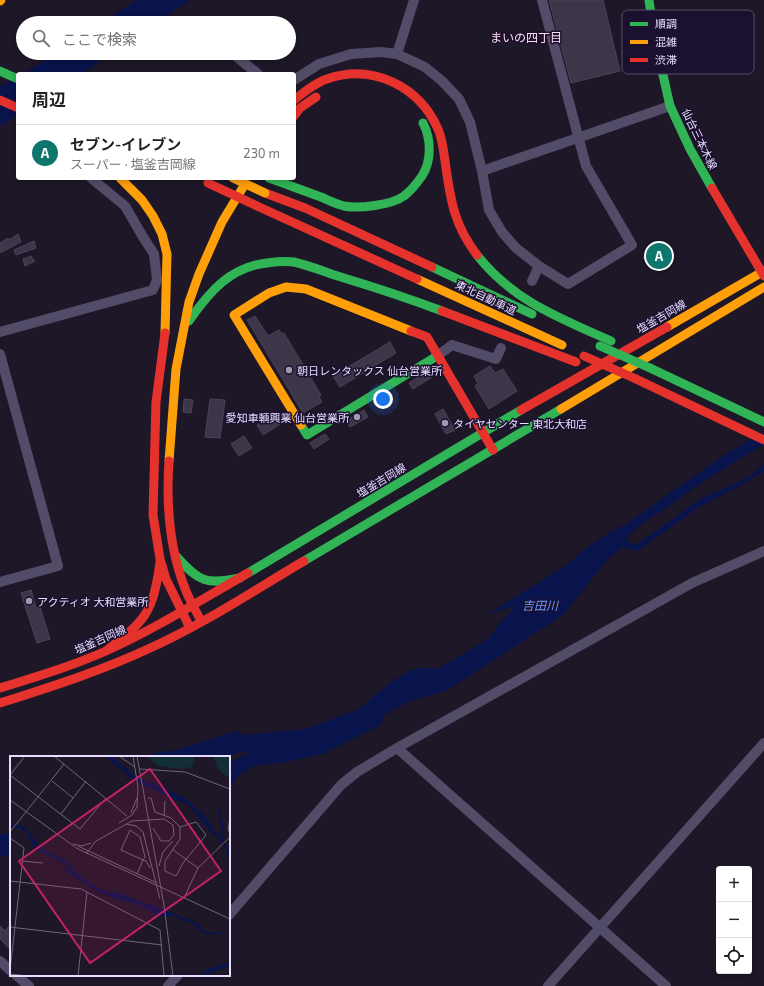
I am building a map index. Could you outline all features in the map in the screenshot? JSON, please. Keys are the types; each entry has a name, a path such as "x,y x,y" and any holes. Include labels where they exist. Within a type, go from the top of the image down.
{"main road":[{"name":"仙台三本木線","path":"649,0 650,10"},
{"path":"0,71 16,78"},
{"path":"296,98 310,87 327,79 343,74 363,73 381,76 400,84 414,94 428,108 438,128 453,211 460,229 487,268 520,296 544,309 699,382 736,408"},
{"name":"仙台三本木線","path":"663,74 670,106 690,149 712,189 763,273"},
{"path":"296,113 300,108 322,93"},
{"path":"0,100 16,107"},
{"path":"275,180 345,206 385,204 403,197 415,186 424,173 428,161 429,145 426,129 418,115"},
{"path":"122,180 142,200 153,216 162,234 167,254 166,328 156,402 153,515 160,559 166,579 190,628"},
{"name":"東北自動車道","path":"201,180 577,352 632,381 721,419 764,440"},
{"path":"224,199 235,180"},
{"name":"東北自動車道","path":"237,180 265,193 305,208 764,422"},
{"path":"201,621 186,591 174,554 169,526 169,464 176,369 189,302 199,274 222,222 247,180"},
{"path":"188,278 216,212"},
{"path":"183,330 197,308 210,292 225,278 256,263 275,261 293,262 397,294 576,362 632,381"},
{"name":"塩釜吉岡線","path":"0,688 51,672 106,651 194,606 482,433 763,273"},
{"path":"437,356 307,435 234,315 268,293 286,287 306,289 426,337 493,450"},
{"path":"0,702 74,679 113,664 190,628 493,450 764,287"},
{"path":"166,328 175,307"},
{"path":"174,554 189,571 201,580 220,582 240,578"},
{"path":"106,651 138,626 147,614 152,605 160,559"}],"street":[{"path":"397,54 414,0"},
{"path":"296,79 319,64 351,54 381,52 397,54 425,67 442,80 459,99 470,122 482,171 489,210 502,232 516,248 539,266 568,284 632,245 586,166 542,0"},
{"path":"241,60 256,72"},
{"path":"482,171 670,106"},
{"path":"0,332 153,290 157,280 154,254 126,206 94,180"},
{"path":"532,281 539,266"},
{"path":"437,356 452,345 496,359 501,348"},
{"path":"0,354 58,566 0,582"},
{"path":"230,914 341,785 357,772 397,748 692,583 764,551"},
{"path":"548,986 764,743"},
{"path":"397,748 666,986"},
{"path":"0,961 10,970"},
{"path":"17,976 29,986"},
{"path":"168,986 177,976"}],"water":[{"path":"136,0 190,0 167,16 112,16"},
{"path":"46,60 102,60 84,72 26,72"},
{"path":"16,78 16,116 0,126 0,86"},
{"name":"吉田川","path":"764,432 764,445 727,466 640,526 625,540 636,545 702,498 749,477 764,464 764,471 696,509 638,551 622,547 608,559 563,615 446,691 411,701 384,715 381,725 323,754 280,763 254,766 239,775 230,785 230,762 252,751 227,756 148,756 159,752 173,751 236,731 245,735 306,729 359,709 391,682 410,671 418,668 440,668 489,638 499,624 516,606 488,614 570,563 603,536 626,524 727,453"},
{"path":"10,833 10,854 7,856 0,857 0,834"}],"building":[{"path":"549,0 603,0 620,71 571,83"},
{"path":"18,234 21,242 0,253 0,243 8,238 9,240"},
{"path":"34,241 36,248 16,255 14,250"},
{"path":"666,243 673,254 650,268 643,257"},
{"path":"31,256 35,261 25,266 23,259"},
{"path":"255,316 268,336 279,330 282,334 284,333 321,395 319,397 322,402 303,413 247,320"},
{"path":"390,342 396,353 340,387 333,376"},
{"path":"490,366 495,373 503,369 517,391 489,409 475,386 478,384 474,376"},
{"path":"428,371 432,377 413,389 409,383"},
{"path":"184,399 193,400 191,413 183,412"},
{"path":"210,399 225,400 220,438 205,437"},
{"path":"443,409 455,430 446,434 435,414"},
{"path":"364,410 368,417 350,427 346,421"},
{"path":"275,413 282,423 263,435 257,425"},
{"path":"325,434 329,439 314,449 310,443"},
{"path":"244,436 252,448 239,456 231,444"},
{"path":"31,590 36,608 40,607 50,639 37,643 21,593"},
{"path":"10,925 10,949 0,939 0,926 5,931"}],"traffic: fast":[{"path":"649,0 650,10"},
{"path":"0,71 16,78"},
{"path":"663,74 670,106 690,149 712,188"},
{"path":"274,180 344,206 366,207 392,202 409,192 422,176 428,164 429,142 423,123"},
{"path":"477,255 506,285 538,307 611,341"},
{"path":"189,321 204,300 231,275 254,265 280,262 294,262 307,265 442,311"},
{"path":"432,267 532,314"},
{"path":"600,346 650,368"},
{"path":"301,425 307,435 437,356"},
{"path":"650,368 764,422"},
{"path":"304,561 561,409"},
{"path":"248,573 521,410"},
{"path":"177,557 191,572 204,580 219,581 240,578"}],"traffic: slow":[{"path":"122,180 142,200 153,216 162,234 167,254 165,333"},
{"path":"237,180 265,193"},
{"path":"169,461 176,369 189,302 199,274 222,222 245,184"},
{"path":"667,327 764,271"},
{"path":"417,279 562,345"},
{"path":"301,425 234,315 269,293 286,287 306,289 411,331"},
{"path":"561,409 764,287"}],"traffic: jam":[{"path":"296,98 310,88 327,79 344,75 361,74 377,76 392,82 406,90 419,101 430,114 440,133 455,214 464,234 477,255"},
{"path":"296,113 300,108 316,97"},
{"path":"0,100 16,107"},
{"path":"208,183 257,206"},
{"path":"712,188 764,276"},
{"path":"265,193 305,208 432,267"},
{"path":"257,206 417,279"},
{"path":"442,311 576,362"},
{"path":"521,410 667,327"},
{"path":"411,331 427,337 493,450"},
{"path":"165,333 156,402 153,515 160,559 166,579 190,628"},
{"path":"584,356 636,379"},
{"path":"636,379 764,440"},
{"path":"169,461 168,494 172,543 180,575 191,602 201,621"},
{"path":"0,703 94,672 168,640 208,619 304,561"},
{"path":"106,651 139,623 145,614 154,593 160,562"},
{"path":"0,688 67,666 106,651 160,624 248,573"}],"place":[{"name":"セブン-イレブン","path":"659,256"},
{"name":"朝日レンタックス 仙台営業所","path":"289,370"},
{"name":"愛知車輌興業 仙台営業所","path":"357,417"},
{"name":"タイヤセンター 東北大和店","path":"445,423"},
{"name":"アクティオ 大和営業所","path":"29,601"}],"district":[{"name":"まいの四丁目","path":"526,37"}]}
